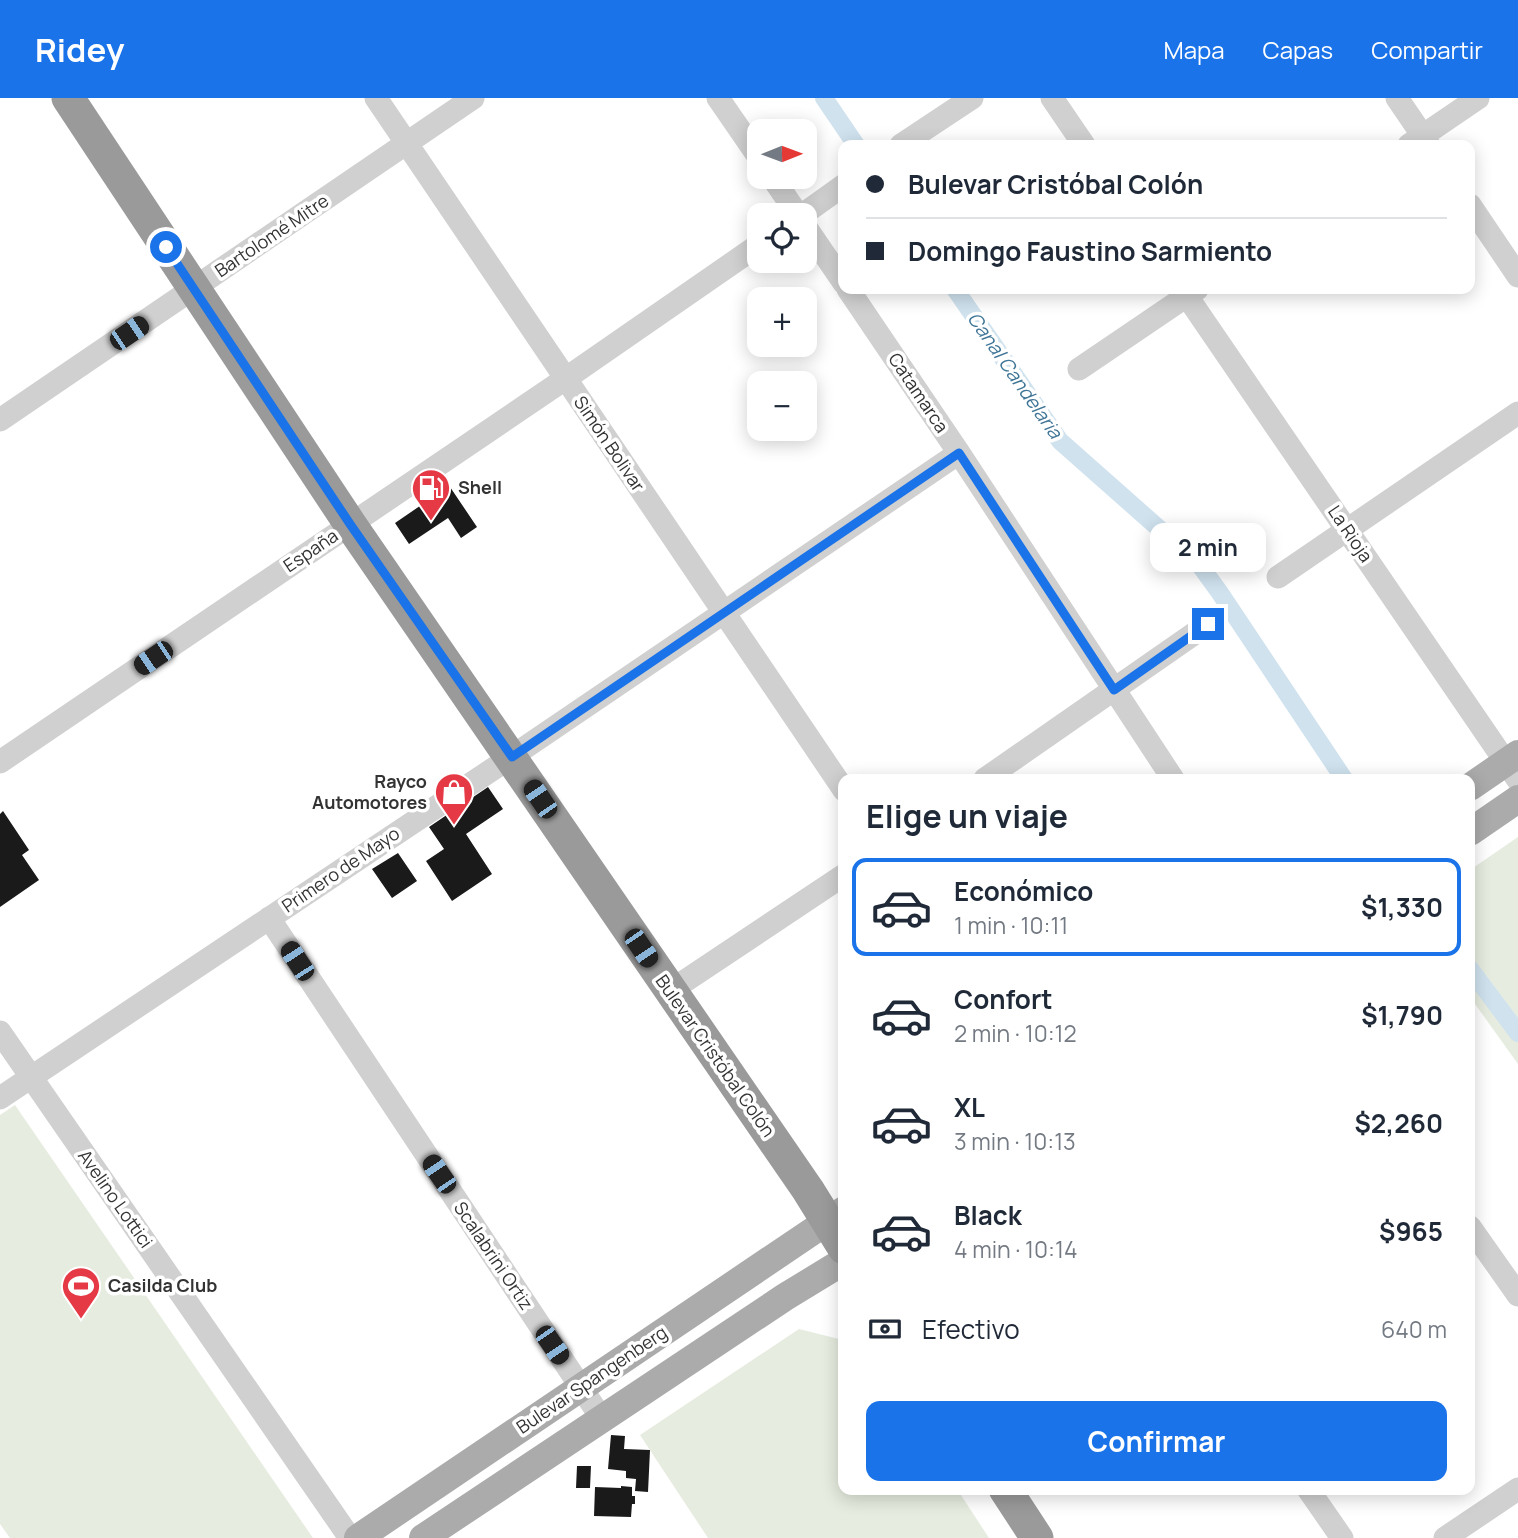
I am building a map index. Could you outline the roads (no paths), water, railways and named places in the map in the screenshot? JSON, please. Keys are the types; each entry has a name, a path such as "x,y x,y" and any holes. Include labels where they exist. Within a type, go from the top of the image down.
{"highway":[{"name":"Bulevar Cristóbal Colón","path":"68,98 350,524 808,1190 838,1227"},
{"path":"1009,1495 1037,1538"}],"main road":[{"path":"1475,784 1514,765"},
{"path":"1475,829 1518,799"},
{"name":"Bulevar Spangenberg","path":"358,1538 580,1388 838,1227"},
{"path":"423,1538 838,1265"}],"street":[{"name":"Simón Bolivar","path":"376,98 838,781"},
{"name":"Bartolomé Mitre","path":"0,420 473,98"},
{"path":"718,98 747,140"},
{"path":"909,140 972,98"},
{"path":"1052,98 1081,140"},
{"path":"1397,98 1419,140"},
{"path":"1423,140 1478,98"},
{"path":"817,204 838,190"},
{"path":"1475,212 1518,276"},
{"path":"817,244 838,274"},
{"name":"España","path":"0,762 747,253"},
{"name":"Catamarca","path":"851,294 1170,774"},
{"path":"1079,369 1185,294"},
{"name":"La Rioja","path":"1191,294 1347,530 1514,765"},
{"path":"1278,577 1518,414"},
{"name":"Primero de Mayo","path":"0,1098 512,757 959,453"},
{"path":"992,774 1208,624"},
{"path":"670,991 838,879"},
{"name":"Scalabrini Ortiz","path":"269,918 602,1419"},
{"name":"Avelino Lottici","path":"0,1032 350,1538"},
{"path":"1475,1234 1518,1295"},
{"path":"1445,1538 1518,1489"},
{"path":"1312,1495 1342,1538"}],"waterway":[{"name":"Canal Candelaria","path":"824,98 853,140"},
{"name":"Canal Candelaria","path":"958,294 1060,441 1199,564 1341,774"},
{"name":"Canal Candelaria","path":"1475,976 1518,1033"}],"place":[{"name":"Shell","path":"431,522"},
{"name":"Rayco Automotores","path":"454,826"},
{"name":"Casilda Club","path":"81,1320"}]}
